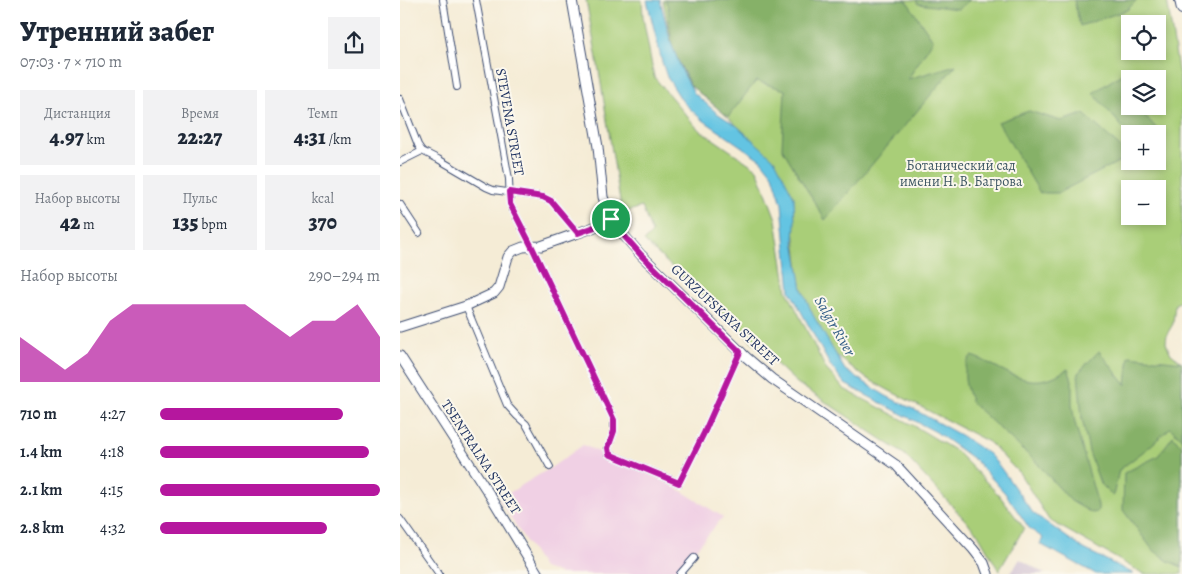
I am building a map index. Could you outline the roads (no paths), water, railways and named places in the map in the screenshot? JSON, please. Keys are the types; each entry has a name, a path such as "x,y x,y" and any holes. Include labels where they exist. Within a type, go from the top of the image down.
{"main road":[{"name":"GURZUFSKAYA STREET","path":"572,0 598,147 604,197 611,219 641,255 740,352 772,379 896,465 973,549 984,563 988,574"},
{"path":"1180,0 1182,9"},
{"path":"400,327 466,306 494,293 499,287 508,257 513,251 523,247 541,246 592,228 611,219"},
{"name":"TSENTRALNA STREET","path":"400,356 493,500 538,574"}],"street":[{"path":"443,0 457,87"},
{"name":"STEVENA STREET","path":"476,0 509,179 510,204 614,420 614,431 608,448 609,454 679,483 704,433 740,352"},
{"path":"400,100 422,151 493,190 543,197 551,201 578,233"},
{"path":"400,162 422,151"},
{"path":"400,204 420,233"},
{"path":"466,306 507,405 526,424 550,466"},
{"path":"400,519 439,574"},
{"path":"680,574 694,558"}],"water":[{"path":"647,0 660,0 671,43 683,73 694,93 717,113 737,126 775,160 794,197 794,240 802,289 813,315 845,370 886,396 962,436 989,454 1033,513 1082,548 1134,574 1096,574 1040,544 1043,538 1030,529 1005,493 975,460 936,432 845,384 830,365 790,291 782,204 773,175 761,160 700,118 683,102 667,77"}],"park label":[{"name":"Ботанический сад имени Н. В. Багрова","path":"961,174"}],"water label":[{"name":"Salgir River","path":"835,326"}]}
